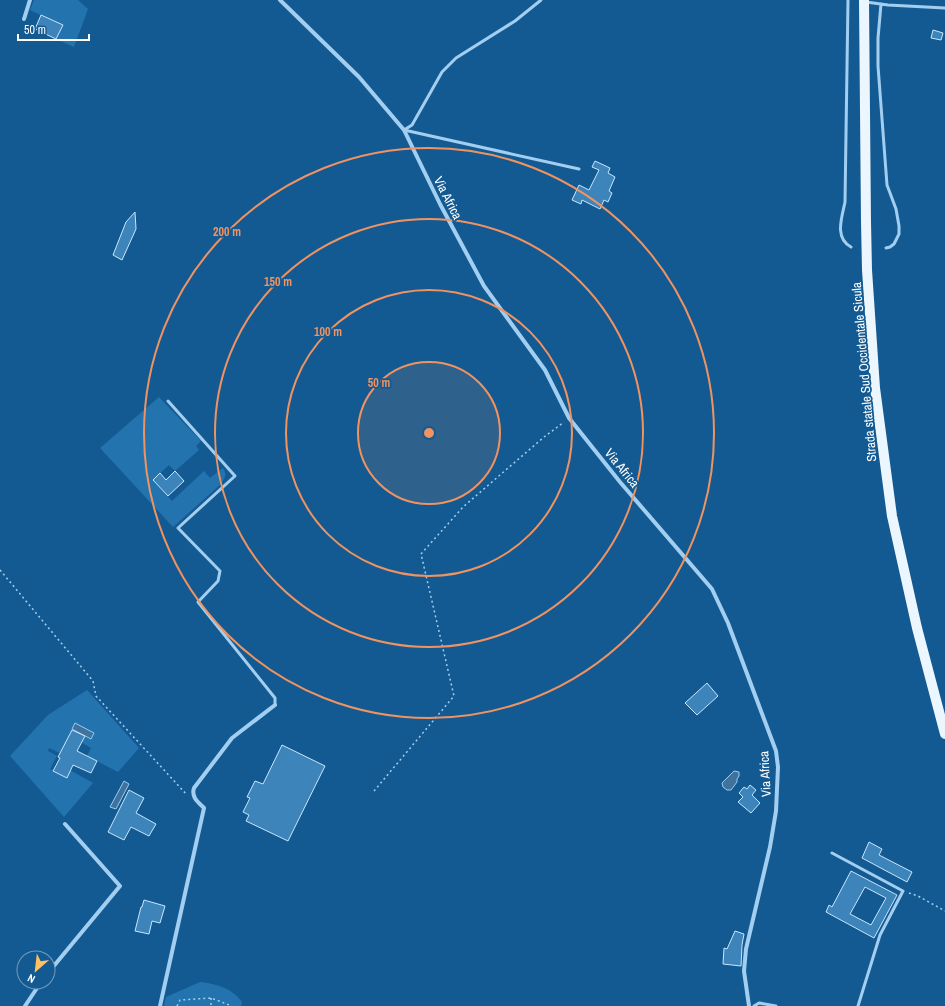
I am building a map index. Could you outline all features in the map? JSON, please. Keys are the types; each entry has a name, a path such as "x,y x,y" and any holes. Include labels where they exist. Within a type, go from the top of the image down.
{"main road":[{"name":"Strada statale Sud Occidentale Sicula","path":"864,1 867,270 875,388 892,516 917,628 945,734"}],"street":[{"path":"24,19 30,0"},
{"name":"Via Africa","path":"280,0 359,78 404,130 440,204 484,286 545,370 569,418 620,482 712,589 728,623 776,751 778,766 776,811 770,847 746,949 744,971 750,1006"},
{"path":"160,1006 204,808 192,793 194,788 232,738 275,705"},
{"path":"56,963 120,886 64,824"},
{"path":"25,1006 35,990"}],"lane":[{"path":"404,130 412,125 442,72 456,58 515,21 541,0"},
{"path":"848,0 845,202 840,228 843,240 851,247"},
{"path":"864,1 881,4 945,8"},
{"path":"881,4 878,38 878,66 887,185 896,209 900,226 899,234 894,244 886,248"},
{"path":"404,130 579,169"},
{"path":"168,402 235,476 178,528 220,572 218,581 198,602 274,698 275,705"},
{"path":"832,853 903,891 880,935 858,1006"},
{"path":"754,1006 759,1003 776,1006"}],"path":[{"path":"374,791 454,696 421,554 463,507 544,437 569,418"},
{"path":"0,570 93,681 96,696 188,796 194,797"},
{"path":"903,891 918,896 945,911"},
{"path":"177,1006 180,1000 211,998 232,1006"},
{"path":"211,998 211,1006"}],"shaded area":[{"path":"34,0 78,0 88,9 74,47 56,39 62,25 30,10"},
{"path":"159,397 201,441 196,446 199,450 175,471 169,465 153,480 172,501 204,471 210,478 223,468 225,474 221,484 173,527 100,448"},
{"path":"87,690 139,748 118,772 87,756 91,748 81,742 85,736 72,730 60,753 49,748 48,751 57,756 50,769 67,777 70,770 93,783 64,817 10,756 48,715"},
{"path":"75,723 94,733 91,739 72,729"},
{"path":"734,771 739,772 737,782 731,790 727,790 723,787 722,783"},
{"path":"124,781 129,784 116,809 110,807"},
{"path":"200,982 212,984 229,990 242,1002 241,1006 164,1006 166,997"}],"building":[{"path":"41,15 63,25 56,39 35,29"},
{"path":"933,30 943,33 941,40 931,38"},
{"path":"595,161 610,168 608,173 615,177 609,191 612,193 608,202 604,200 600,209 582,200 581,204 572,200 579,185 589,190 599,170 592,167"},
{"path":"135,212 136,229 122,260 113,255 126,222"},
{"path":"175,471 184,481 168,496 153,480 160,473 166,480"},
{"path":"707,683 718,696 697,715 685,703"},
{"path":"72,730 85,736 77,751 97,761 91,773 73,765 67,778 53,771 60,758 58,757"},
{"path":"282,745 325,766 288,841 246,821 249,815 243,812 250,798 247,797 255,781 263,784"},
{"path":"750,785 756,790 752,795 760,803 751,813 738,802 743,797 739,793 744,787 747,789"},
{"path":"129,790 144,798 136,813 156,824 149,836 131,827 124,840 108,832"},
{"path":"869,842 882,849 879,855 912,872 907,882 862,858"},
{"path":"851,871 897,895 874,938 826,912 829,905 832,907","holes":["865,887 886,898 871,925 850,914"]},
{"path":"144,900 165,906 160,923 152,921 149,934 135,931"},
{"path":"735,931 744,934 741,966 723,964 724,948 727,949"}]}
